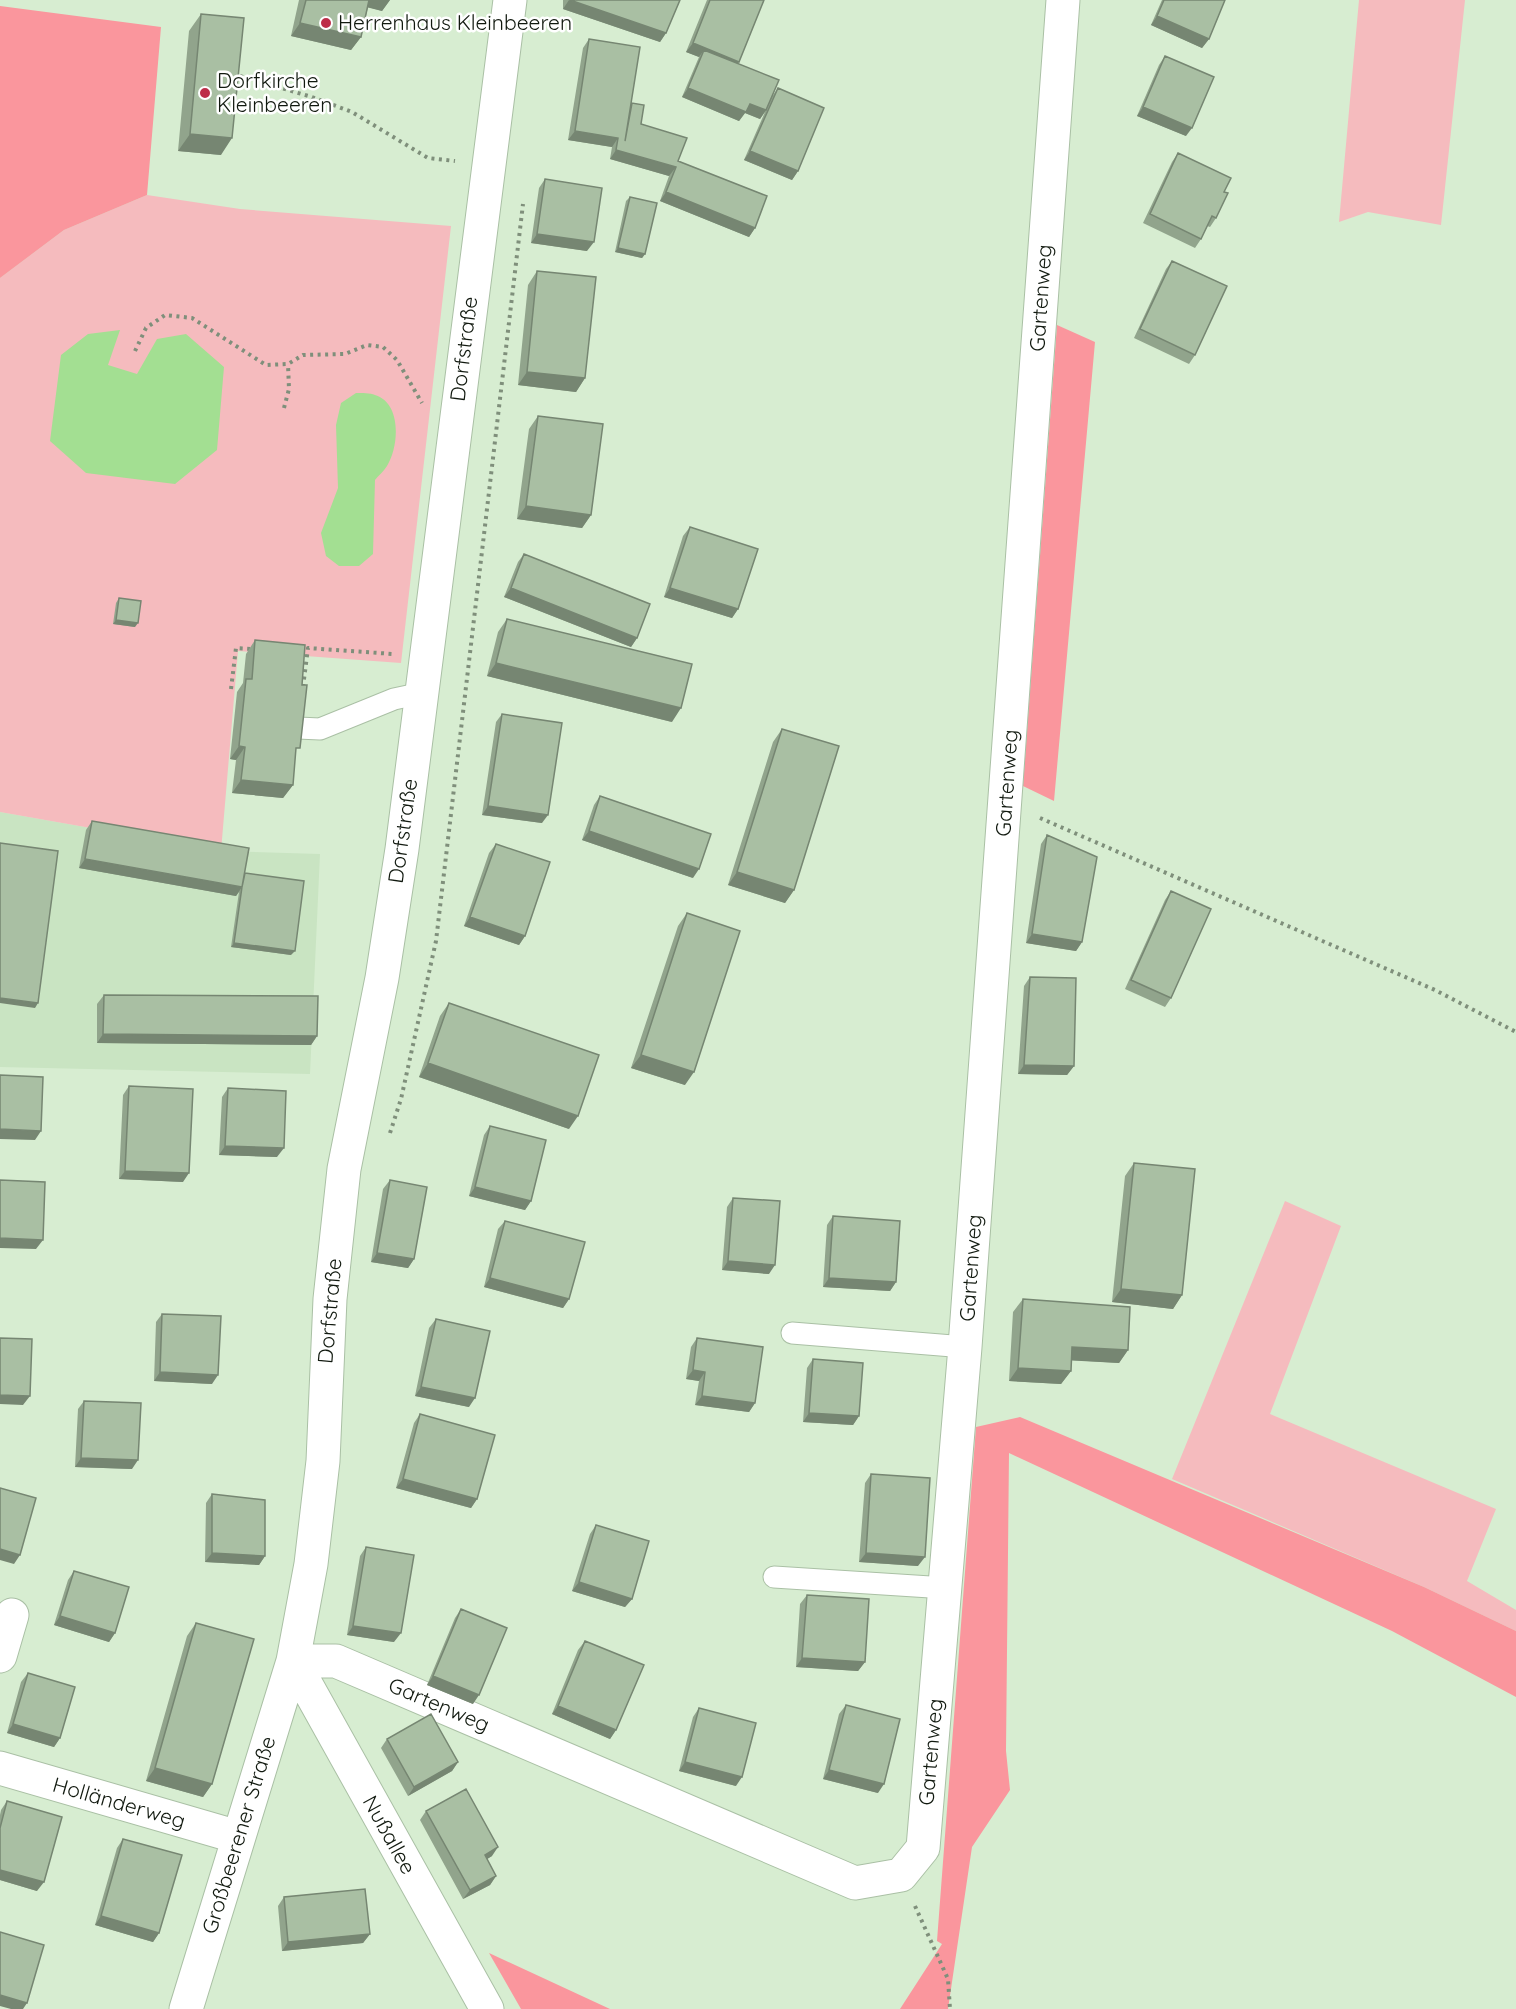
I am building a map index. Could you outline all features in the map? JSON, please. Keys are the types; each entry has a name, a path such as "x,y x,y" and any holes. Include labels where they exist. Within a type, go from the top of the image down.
{"street":[{"name":"Dorfstraße","path":"293,1661 311,1564 322,1461 330,1299 344,1169 382,978 422,693 510,0"},
{"name":"Gartenweg","path":"293,1661 336,1661 855,1883 901,1875 923,1848 965,1347 1063,0"},
{"path":"0,1656 12,1615"},
{"name":"Großbeerener Straße","path":"186,2009 293,1661"},
{"name":"Nußallee","path":"293,1661 487,2009"},
{"name":"Holländerweg","path":"0,1768 238,1838"}],"lane":[{"path":"298,728 320,729 394,699 422,693"},
{"path":"792,1333 965,1347"},
{"path":"774,1576 946,1588"}],"path":[{"path":"240,76 312,97 352,112 428,158 460,162"},
{"path":"135,351 146,328 165,315 192,318 266,365 288,364 303,355 345,354 367,345 383,347 397,360 424,406"},
{"path":"284,408 289,389 288,364"},
{"path":"231,688 236,648 258,650"},
{"path":"298,728 308,648 426,657"},
{"path":"299,654 307,654"},
{"path":"1006,803 1435,990 1516,1032"},
{"path":"901,1875 948,1979 950,2009"}],"shaded area":[{"path":"1359,0 1465,0 1441,225 1368,212 1339,222"},
{"path":"0,6 161,27 147,195 64,230 0,278"},
{"path":"147,195 240,209 451,226 401,663 238,651 221,851 0,812 0,278 64,230"},
{"path":"1057,325 1095,342 1054,801 1023,786"},
{"path":"120,330 108,365 137,374 157,339 186,334 224,367 217,450 175,484 86,473 50,441 61,355 88,334"},
{"path":"356,393 373,394 384,400 394,416 396,437 391,458 386,468 375,480 373,554 359,566 339,566 326,556 321,533 338,488 336,425 341,403"},
{"path":"0,812 221,851 320,854 310,1074 0,1067"},
{"path":"1285,1201 1341,1226 1270,1414 1496,1509 1467,1581 1516,1610 1516,1631 1424,1587 1172,1479"},
{"path":"1020,1417 1424,1587 1516,1631 1516,1697 1392,1631 1009,1453 1006,1751 1010,1790 972,1847 948,2009 900,2009 942,1944 937,1941 976,1427"},
{"path":"489,1953 610,2009 521,2009"}],"building":[{"path":"306,0 369,0 361,37 300,23"},
{"path":"570,0 680,0 666,33"},
{"path":"710,0 764,0 739,62 693,43"},
{"path":"1164,0 1225,0 1209,39 1157,16"},
{"name":"Dorfkirche Kleinbeeren","path":"201,14 244,18 232,138 190,134"},
{"path":"589,39 640,47 625,141 632,103 644,105 641,124 687,138 678,161 767,196 755,228 666,192 676,167 616,150 618,138 575,131"},
{"path":"704,50 779,80 766,110 750,104 746,112 688,88"},
{"path":"1165,56 1214,77 1192,128 1143,107"},
{"path":"778,88 824,108 798,171 750,151"},
{"path":"1178,153 1231,178 1224,192 1228,193 1216,218 1212,216 1201,239 1150,214"},
{"path":"545,179 602,188 594,242 537,234"},
{"path":"630,197 657,203 645,254 618,248"},
{"path":"1172,261 1227,286 1195,355 1140,329"},
{"path":"537,271 596,277 585,378 527,372"},
{"path":"538,416 603,424 591,515 526,506"},
{"path":"690,527 758,549 738,609 670,588"},
{"path":"524,554 650,604 637,638 511,588"},
{"path":"119,598 141,601 138,623 116,620"},
{"path":"507,619 692,664 681,708 496,663"},
{"path":"255,640 305,645 302,685 307,685 300,748 296,748 293,785 241,780 245,747 239,746 246,679 252,679"},
{"path":"502,714 562,723 548,815 488,806"},
{"path":"782,729 839,746 794,890 737,872"},
{"path":"600,796 711,834 699,869 589,831"},
{"path":"92,821 249,848 242,887 85,859"},
{"path":"1047,835 1097,857 1082,942 1032,934"},
{"path":"0,843 58,851 38,1003 0,998"},
{"path":"496,844 550,862 525,936 470,917"},
{"path":"245,873 304,881 295,951 234,943"},
{"path":"1171,891 1211,909 1171,998 1131,980"},
{"path":"687,913 740,931 694,1072 641,1055"},
{"path":"1030,977 1076,978 1074,1066 1024,1065"},
{"path":"104,995 318,996 317,1036 103,1034"},
{"path":"449,1003 599,1055 578,1116 428,1063"},
{"path":"0,1075 43,1077 41,1131 0,1129"},
{"path":"129,1086 193,1089 189,1173 125,1171"},
{"path":"228,1088 286,1091 284,1148 225,1146"},
{"path":"490,1126 546,1140 531,1201 475,1187"},
{"path":"1134,1163 1195,1169 1182,1295 1121,1289"},
{"path":"0,1180 45,1182 43,1240 0,1238"},
{"path":"390,1180 427,1187 414,1259 377,1253"},
{"path":"733,1198 780,1201 775,1265 728,1261"},
{"path":"833,1216 900,1221 896,1282 829,1278"},
{"path":"505,1221 585,1242 569,1299 490,1278"},
{"path":"1023,1299 1130,1307 1128,1350 1072,1347 1071,1371 1018,1368"},
{"path":"162,1314 221,1316 218,1375 160,1372"},
{"path":"436,1319 490,1331 475,1398 421,1387"},
{"path":"0,1338 32,1339 30,1396 0,1395"},
{"path":"697,1338 763,1347 755,1403 702,1396 705,1372 693,1370"},
{"path":"813,1359 863,1363 859,1416 809,1413"},
{"path":"84,1401 141,1403 138,1460 81,1458"},
{"path":"420,1414 495,1435 477,1499 403,1479"},
{"path":"871,1474 930,1478 925,1557 866,1553"},
{"path":"0,1488 36,1498 20,1555 0,1549"},
{"path":"212,1494 265,1500 265,1556 212,1553"},
{"path":"596,1525 649,1541 632,1599 579,1582"},
{"path":"366,1547 414,1555 401,1633 353,1626"},
{"path":"74,1571 129,1587 115,1633 60,1616"},
{"path":"807,1595 869,1599 865,1662 802,1658"},
{"path":"461,1609 507,1628 479,1695 433,1676"},
{"path":"196,1623 254,1639 212,1784 155,1768"},
{"path":"585,1641 644,1665 616,1730 558,1706"},
{"path":"28,1673 75,1687 60,1738 13,1724"},
{"path":"846,1705 900,1719 884,1784 829,1770"},
{"path":"699,1708 756,1723 742,1777 685,1762"},
{"path":"431,1714 458,1762 414,1787 387,1739"},
{"path":"466,1789 498,1847 485,1855 496,1876 470,1890 426,1811"},
{"path":"7,1801 62,1817 44,1882 0,1870 0,1828"},
{"path":"123,1839 182,1855 159,1933 101,1916"},
{"path":"365,1889 370,1934 288,1942 284,1897"},
{"path":"0,1932 44,1945 27,2003 0,1995"}],"place":[{"name":"Herrenhaus Kleinbeeren","path":"326,23"},
{"name":"Dorfkirche Kleinbeeren","path":"205,93"}]}
